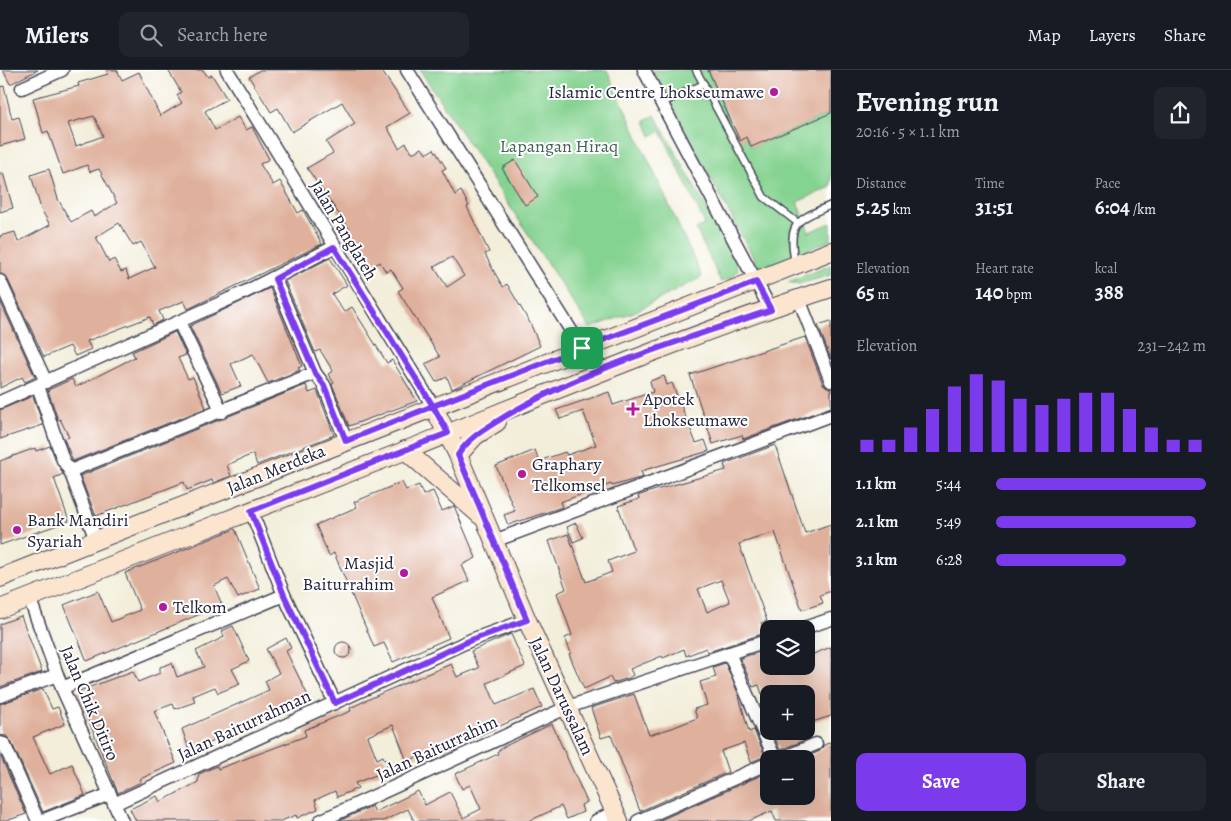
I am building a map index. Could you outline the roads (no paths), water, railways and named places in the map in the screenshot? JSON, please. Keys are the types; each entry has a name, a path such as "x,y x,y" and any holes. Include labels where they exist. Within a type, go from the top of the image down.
{"main road":[{"name":"Jalan Merdeka","path":"0,578 433,406 756,282 831,251"},
{"name":"Jalan Merdeka","path":"0,609 448,433 558,387 831,288"},
{"path":"458,455 475,436 558,387"},
{"name":"Jalan Darussalam","path":"433,406 458,455 527,620 617,817"},
{"path":"405,450 484,518"}],"street":[{"path":"22,88 62,70"},
{"name":"Jalan Panglateh","path":"227,70 433,406"},
{"path":"407,70 582,348"},
{"path":"644,70 771,310"},
{"path":"0,402 275,279 334,247"},
{"path":"275,279 315,373 324,385 346,441"},
{"path":"0,281 42,384 63,460 70,471 96,540"},
{"path":"799,299 831,381"},
{"path":"179,322 222,412"},
{"path":"70,471 222,412 315,373"},
{"path":"494,541 831,415"},
{"path":"251,511 284,595 335,703"},
{"path":"62,688 284,595"},
{"name":"Jalan Chik Ditiro","path":"29,597 62,688 122,821"},
{"path":"815,624 831,619"},
{"name":"Jalan Baiturrahman","path":"39,821 112,799 335,703 471,640 527,620"},
{"name":"Jalan Baiturrahim","path":"320,821 568,707 760,643"},
{"path":"729,653 770,750"},
{"path":"0,696 57,675"},
{"path":"0,743 4,744 39,821"},
{"path":"802,750 816,744"},
{"path":"638,821 760,768"},
{"path":"596,821 617,817"}],"lane":[{"path":"696,70 764,197 798,223"},
{"path":"662,103 704,84"},
{"path":"795,265 791,240 792,230 798,223 831,205"}],"place":[{"name":"Islamic Centre Lhokseumawe","path":"774,92"},
{"name":"Apotek Lhokseumawe","path":"633,409"},
{"name":"Graphary Telkomsel","path":"522,474"},
{"name":"Bank Mandiri Syariah","path":"17,530"},
{"name":"Masjid Baiturrahim","path":"404,573"},
{"name":"Telkom","path":"163,607"}],"park label":[{"name":"Lapangan Hiraq","path":"559,146"}]}
